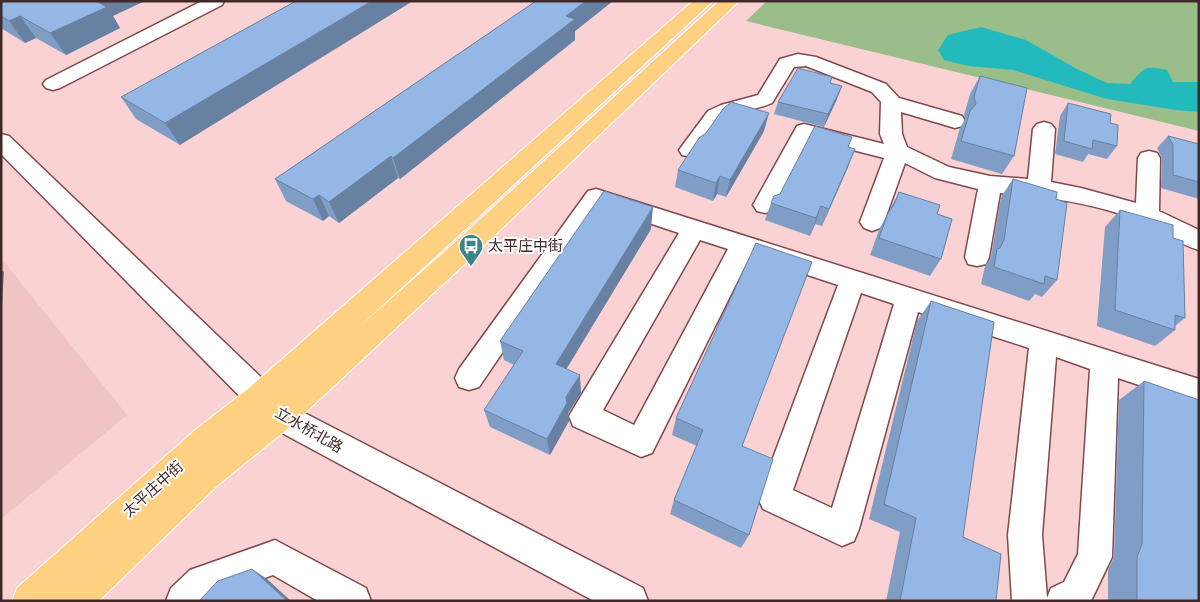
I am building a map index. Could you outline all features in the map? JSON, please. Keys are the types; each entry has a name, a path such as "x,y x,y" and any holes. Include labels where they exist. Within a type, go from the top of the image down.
{"main road":[{"name":"太平庄中街","path":"72,601 206,474 270,407 704,1"},
{"name":"太平庄中街","path":"30,601 204,441 270,407 460,253 730,1"}],"street":[{"path":"53,84 216,1"},
{"path":"690,150 715,116 728,109 758,102 765,98 787,64 798,60 809,61 879,88 892,102 891,134 898,150 872,222"},
{"path":"892,102 955,121"},
{"path":"1039,188 1044,130"},
{"path":"765,205 804,131 880,151 898,150 942,173 990,184 1039,188 1081,196 1147,215 1199,241"},
{"name":"立水桥北路","path":"1,141 270,407 630,601"},
{"path":"1147,215 1149,158"},
{"path":"977,258 990,184"},
{"path":"469,378 596,197 1199,392"},
{"path":"694,229 584,416 641,443 743,245"},
{"path":"853,280 774,498 842,530 909,298"},
{"path":"1030,601 1025,535 1043,342"},
{"path":"1064,601 1076,594 1095,556 1104,362"},
{"path":"184,601 202,582 276,557 353,601"}],"shaded area":[{"path":"1,258 127,415 1,519"}],"green space":[{"path":"767,1 1199,1 1199,131 746,21"}],"water":[{"path":"981,27 1026,40 1077,69 1107,83 1130,84 1142,71 1150,68 1167,70 1173,82 1199,82 1199,112 1107,99 1013,70 968,66 944,60 938,50 948,35"}],"building":[{"path":"1,1 96,1 107,7 50,33 20,16 9,21 1,16"},
{"path":"296,1 372,1 165,123 121,97"},
{"path":"536,1 586,1 566,16 575,19 393,158 391,156 329,202 319,195 313,199 275,179"},
{"path":"798,68 832,77 830,83 842,86 828,114 778,102"},
{"path":"980,76 1027,88 1014,156 961,141 970,111 976,104 974,97"},
{"path":"731,102 769,113 730,180 720,176 716,183 678,170 699,138 706,133 723,109"},
{"path":"1068,103 1111,114 1110,123 1118,125 1117,146 1093,140 1092,149 1064,141"},
{"path":"815,126 852,137 848,147 855,149 829,209 821,206 816,218 771,203 774,196 780,194"},
{"path":"1168,136 1199,144 1199,182 1173,175 1173,145"},
{"path":"1013,179 1057,192 1056,199 1067,203 1057,280 1045,276 1044,284 994,267 997,249 1000,248 1004,240"},
{"path":"604,191 653,207 556,364 580,375 566,397 567,403 547,439 484,410 523,351 500,341"},
{"path":"899,192 940,205 937,214 952,219 941,259 879,238 888,213 894,205"},
{"path":"1120,210 1173,225 1173,238 1183,241 1185,318 1175,315 1175,330 1115,310"},
{"path":"756,243 812,262 742,446 773,459 749,535 674,500 703,430 676,418"},
{"path":"931,301 994,322 963,537 1001,554 996,601 900,601 916,518 884,504"},
{"path":"1144,381 1199,400 1199,601 1137,601 1137,557 1142,544"},
{"path":"252,569 287,601 199,601 218,581"}],"place":[{"name":"太平庄中街","path":"471,267"}]}
